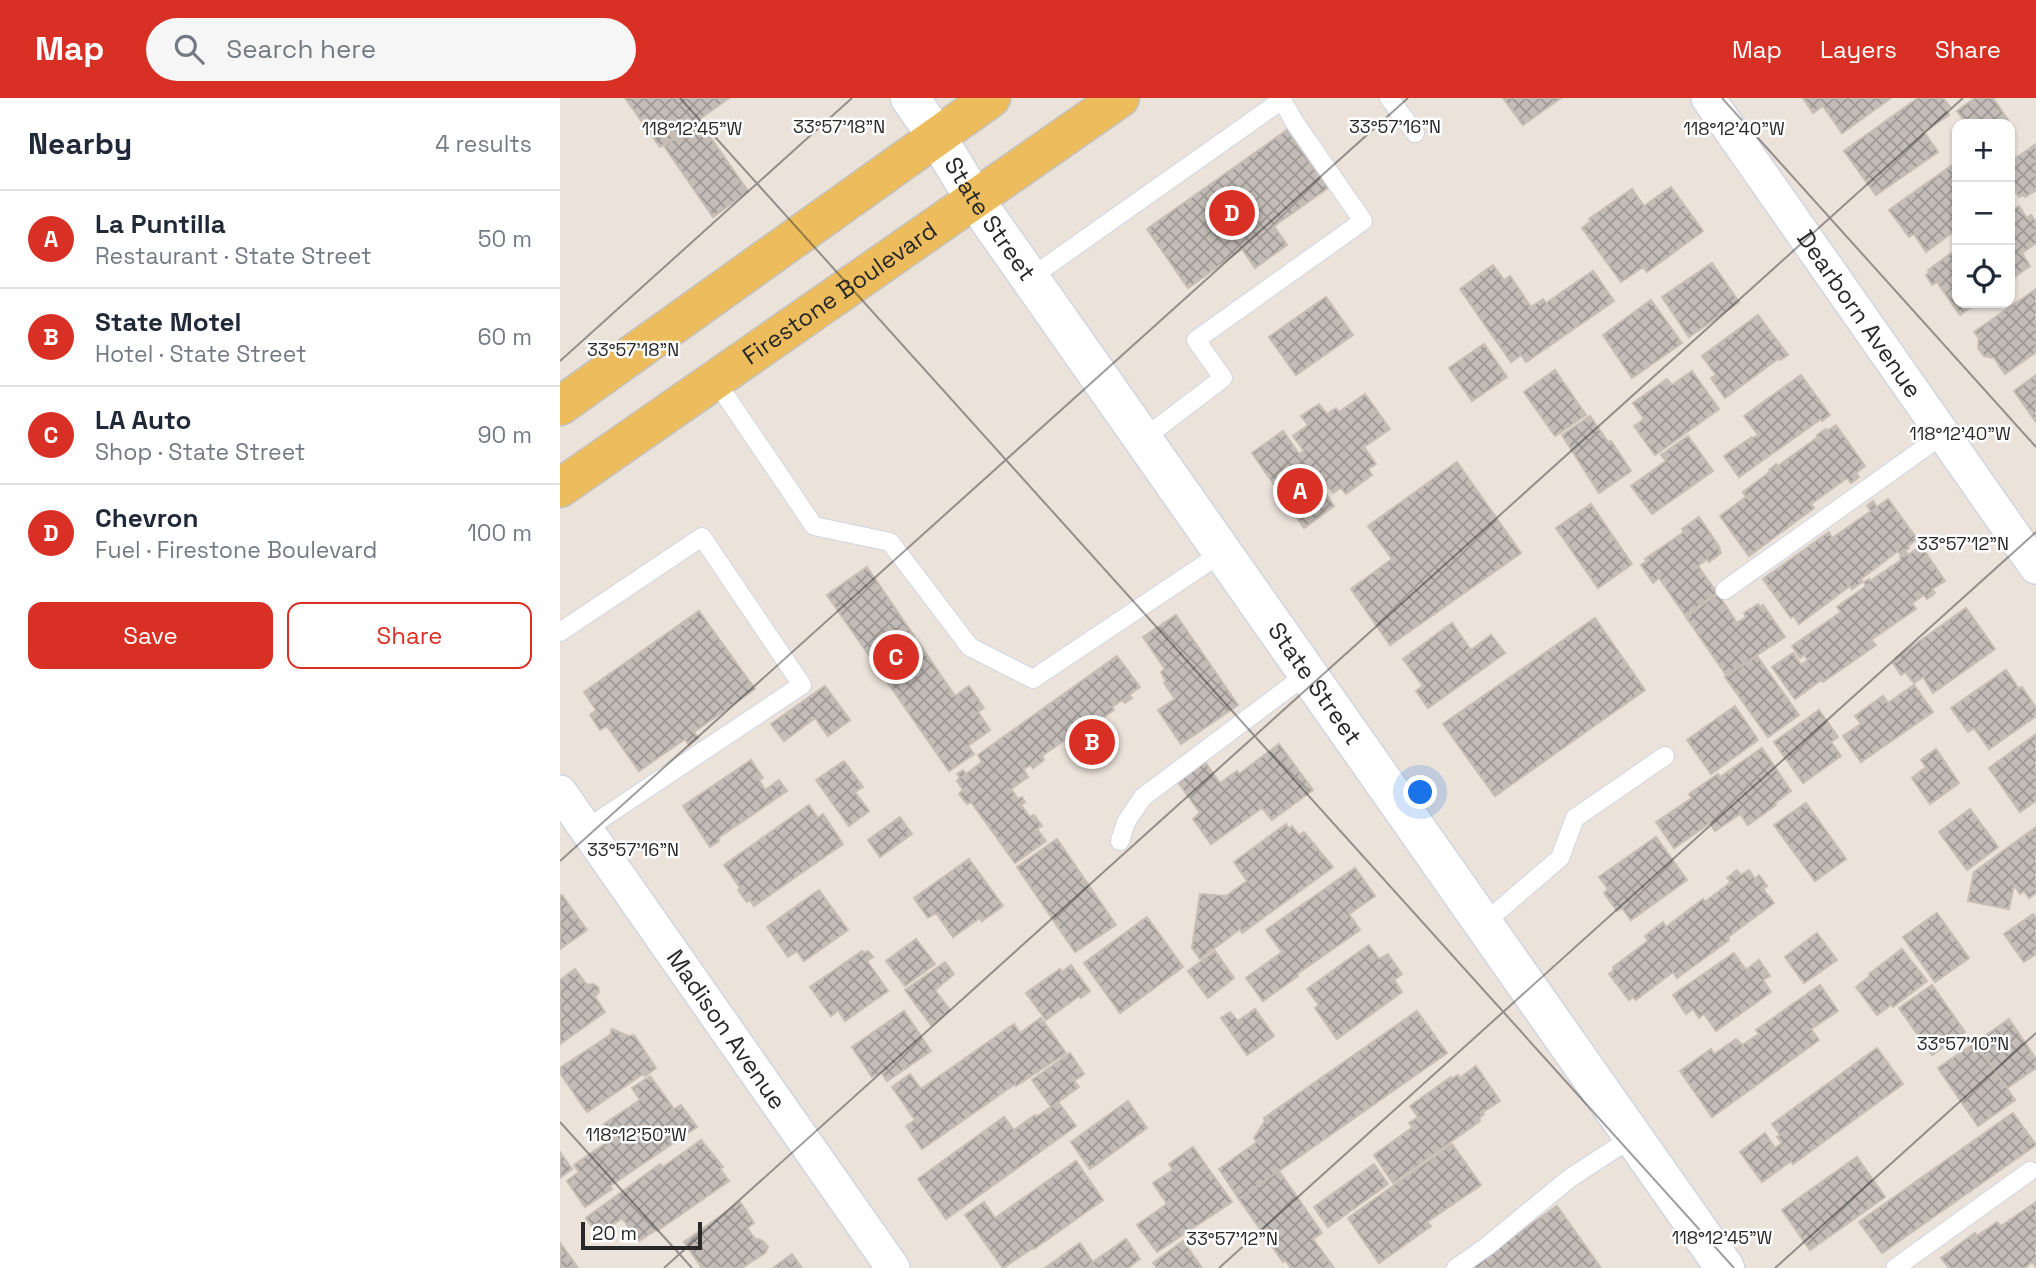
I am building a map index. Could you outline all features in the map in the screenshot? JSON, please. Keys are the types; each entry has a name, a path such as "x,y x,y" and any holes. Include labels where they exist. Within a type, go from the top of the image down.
{"main road":[{"name":"State Street","path":"910,98 975,200 1724,1268"},
{"path":"560,406 991,98"},
{"name":"Firestone Boulevard","path":"560,488 1120,98"}],"street":[{"name":"Dearborn Avenue","path":"1707,98 2036,567"},
{"name":"Madison Avenue","path":"560,792 893,1268"}],"lane":[{"path":"1389,98 1415,133"},
{"path":"1030,278 1281,99 1363,222 1196,340 1223,378 1143,439"},
{"path":"715,380 814,526 891,542 970,647 1033,678 1223,552"},
{"path":"1725,590 1944,434"},
{"path":"560,632 702,537 802,685 586,829"},
{"path":"1120,841 1126,822 1143,797 1307,674"},
{"path":"1483,924 1560,858 1575,818 1665,757"},
{"path":"1456,1268 1486,1247 1570,1178 1633,1137"},
{"path":"1895,1268 2030,1171"}],"building":[{"path":"625,98 729,98 660,147"},
{"path":"1503,98 1561,98 1523,125"},
{"path":"1803,98 1891,98 1842,133 1823,106 1813,113"},
{"path":"1918,98 1943,98 1950,107 1946,109 1949,115 1924,132 1938,152 1876,195 1844,151"},
{"path":"1975,98 1993,98 2007,119 1963,119 1957,111"},
{"path":"699,121 748,191 713,217 664,146"},
{"path":"1287,130 1328,188 1274,226 1287,245 1255,268 1242,249 1188,288 1147,229"},
{"path":"2036,144 2036,190 2025,197 2019,197 2015,191 2015,159"},
{"path":"1951,166 1952,233 1926,252 1914,234 1909,237 1889,210"},
{"path":"1671,187 1703,231 1647,272 1643,267 1621,282 1582,228 1591,221 1589,219 1632,189 1644,206"},
{"path":"2019,206 2027,218 2031,215 2036,222 2036,243 2022,253 2030,266 2015,276 2015,245 2015,209"},
{"path":"1952,253 1952,304 1937,282 1932,285 1926,275 1930,272 1928,270"},
{"path":"1712,263 1739,302 1689,337 1662,297"},
{"path":"1493,265 1504,280 1510,276 1531,307 1543,299 1546,303 1593,271 1614,301 1526,362 1521,355 1511,362 1460,289"},
{"path":"2036,289 2036,352 2005,374 1994,358 1984,356 1978,348 1979,338 1974,332 2009,308 2015,308 2015,304"},
{"path":"1326,297 1353,335 1296,375 1269,337"},
{"path":"1651,300 1682,343 1632,378 1603,335"},
{"path":"1955,308 1970,308 1960,315"},
{"path":"1758,315 1788,355 1780,360 1779,358 1725,398 1711,378 1716,375 1702,356"},
{"path":"1484,344 1507,377 1472,401 1449,368"},
{"path":"1555,370 1586,415 1555,436 1524,392"},
{"path":"1692,371 1719,409 1655,455 1634,426 1644,419 1633,403 1667,379 1672,385"},
{"path":"1801,375 1830,415 1739,477 1724,456 1758,435 1744,416"},
{"path":"2036,375 2036,422 2014,391"},
{"path":"1365,394 1390,429 1364,447 1376,464 1368,469 1372,475 1346,494 1341,488 1333,493 1323,479 1318,482 1334,506 1304,528 1252,453 1283,431 1299,454 1304,451 1293,436 1308,425 1301,416 1319,404 1327,414 1336,408 1339,412"},
{"path":"1590,416 1631,471 1599,493 1562,435"},
{"path":"1836,425 1865,466 1856,473 1859,477 1851,483 1847,478 1811,504 1814,508 1749,556 1720,516 1746,497 1743,492 1771,471 1769,470 1776,464 1778,466 1818,437 1817,435"},
{"path":"1688,436 1713,471 1652,514 1631,486 1666,461 1661,455"},
{"path":"1457,462 1521,553 1390,645 1351,589 1392,559 1368,526"},
{"path":"1888,499 1917,539 1909,548 1900,554 1898,551 1861,579 1862,582 1852,589 1850,586 1799,624 1794,616 1791,618 1763,579 1829,532 1832,538 1871,511 1867,506 1873,501 1877,507"},
{"path":"1591,504 1632,564 1598,588 1556,528"},
{"path":"1699,517 1720,548 1721,553 1698,566 1717,593 1685,615 1659,578 1653,583 1641,565"},
{"path":"1921,546 1945,581 1932,589 1935,593 1927,599 1924,595 1912,603 1916,609 1871,640 1876,645 1795,699 1772,667 1793,653 1801,665 1808,660 1804,655 1800,658 1792,646 1841,612 1837,607 1866,586 1864,582 1869,579 1870,581 1901,560 1900,557 1906,552 1908,555"},
{"path":"867,567 955,696 969,686 984,708 978,712 990,730 968,746 974,754 949,771 827,595"},
{"path":"1718,594 1737,623 1746,617 1744,613 1758,604 1760,607 1763,605 1785,637 1726,675 1686,617"},
{"path":"1966,608 1995,649 1933,693 1923,677 1914,683 1905,672 1901,675 1893,663 1896,658"},
{"path":"699,611 755,689 694,732 698,738 689,745 685,739 639,771 607,726 600,730 590,715 596,710 584,692"},
{"path":"1176,615 1238,705 1181,744 1158,710 1175,699 1164,683 1166,682 1161,672 1165,669 1143,637"},
{"path":"1595,618 1645,690 1495,796 1443,724"},
{"path":"1452,623 1471,650 1491,635 1505,653 1428,708 1416,691 1423,686 1403,659"},
{"path":"1117,656 1140,687 1129,695 1132,698 1125,703 1122,700 1101,719 1099,716 1078,732 1081,736 1070,744 1066,739 1042,756 1044,760 1033,768 1031,765 1023,769 1028,777 1011,789 1018,799 1022,797 1025,802 1021,805 1030,817 1034,815 1042,826 1037,829 1046,841 1015,863 971,802 967,804 959,794 963,790 957,781 960,778 957,774 963,770 966,774 982,762 978,755"},
{"path":"1757,656 1799,715 1768,737 1725,677"},
{"path":"2006,670 2036,708 2036,716 1989,749 1974,728 1968,732 1951,708"},
{"path":"1914,685 1933,712 1861,762 1843,736 1861,724 1855,716 1883,696 1888,703"},
{"path":"825,686 850,720 828,736 815,718 784,741 771,724"},
{"path":"1735,706 1758,740 1711,774 1687,740"},
{"path":"1819,710 1838,737 1831,742 1841,756 1803,783 1774,742"},
{"path":"2036,734 2036,801 2020,812 1989,768"},
{"path":"1279,744 1313,790 1272,820 1262,808 1211,844 1193,819 1200,813 1175,778 1202,758 1220,783 1237,771 1239,774"},
{"path":"1762,748 1791,791 1748,825 1740,814 1715,831 1710,823 1674,848 1656,822 1692,798 1689,794 1718,774 1720,777"},
{"path":"1936,749 1959,783 1930,804 1912,778 1926,767 1921,760"},
{"path":"751,760 763,778 759,780 765,790 779,780 787,791 718,838 719,841 710,847 683,806"},
{"path":"844,761 863,787 855,792 869,811 849,826 816,780"},
{"path":"1806,803 1846,859 1815,881 1774,825"},
{"path":"809,805 818,818 823,814 843,844 754,906 750,900 747,902 724,865"},
{"path":"1970,809 1998,847 1967,870 1939,832"},
{"path":"900,817 912,834 880,857 868,840"},
{"path":"1286,824 1289,829 1292,826 1299,835 1304,832 1333,867 1242,933 1240,929 1200,959 1192,948 1200,894 1226,896 1247,881 1234,862"},
{"path":"2036,827 2036,893 2029,898 2024,891 2020,894 2014,885 2009,909 1968,901 1974,872"},
{"path":"1656,837 1687,880 1631,920 1622,908 1617,911 1604,893 1608,889 1599,877"},
{"path":"1057,839 1116,925 1075,952 1017,867"},
{"path":"969,859 1003,906 953,937 936,913 928,918 914,898"},
{"path":"1355,868 1375,896 1349,914 1360,930 1263,1001 1246,978 1282,952 1266,930"},
{"path":"1737,870 1741,875 1749,870 1755,879 1759,875 1767,886 1763,889 1774,903 1677,978 1673,972 1636,1000 1633,997 1629,1000 1609,974 1614,970 1613,967 1648,941 1645,936 1663,922 1666,927 1731,882 1727,878"},
{"path":"819,890 848,930 804,961 797,951 788,957 767,927"},
{"path":"562,895 587,930 560,949 560,896"},
{"path":"1937,913 1969,958 1935,982 1903,937"},
{"path":"2033,914 2036,918 2036,954 2024,962 2004,934"},
{"path":"1147,917 1183,967 1120,1013 1084,963"},
{"path":"1817,933 1837,960 1804,983 1785,957"},
{"path":"916,939 935,964 905,986 886,961"},
{"path":"1369,945 1379,959 1388,954 1402,974 1394,980 1402,992 1337,1039 1315,1008 1319,1005 1307,989"},
{"path":"1902,949 1927,981 1893,1007 1891,1005 1877,1015 1856,987"},
{"path":"862,951 868,951 873,957 867,961 888,991 845,1021 838,1010 831,1016 810,987"},
{"path":"1215,951 1234,978 1208,998 1188,971"},
{"path":"1734,953 1746,970 1759,960 1770,976 1763,980 1771,992 1716,1031 1704,1014 1699,1018 1693,1009 1686,1014 1673,995"},
{"path":"945,962 954,974 935,990 950,1010 931,1025 905,990"},
{"path":"1071,965 1090,991 1046,1020 1026,993 1060,969 1062,972"},
{"path":"575,969 587,985 598,987 599,992 595,997 605,1012 560,1044 560,980"},
{"path":"1820,985 1838,1011 1811,1029 1819,1040 1712,1117 1680,1071 1711,1049 1714,1054 1736,1039 1742,1045 1759,1034 1756,1030"},
{"path":"1932,985 1965,1032 1932,1055 1899,1008"},
{"path":"1255,1009 1274,1036 1247,1055 1221,1018 1230,1012 1238,1021"},
{"path":"904,1011 931,1051 887,1081 881,1072 872,1077 852,1047"},
{"path":"1417,1011 1447,1053 1239,1199 1219,1169 1257,1142 1254,1138 1265,1121 1264,1118"},
{"path":"1041,1018 1066,1053 1016,1086 1015,1084 922,1149 906,1126 915,1120 892,1087 910,1074 921,1089 1014,1024 1020,1033"},
{"path":"2009,1019 2036,1059 2036,1068 2007,1088 1975,1043"},
{"path":"612,1029 628,1036 634,1035 656,1068 587,1112 560,1073 560,1068 610,1035"},
{"path":"1975,1043 2015,1100 1978,1126 1938,1068"},
{"path":"1877,1048 1903,1084 1793,1164 1791,1161 1762,1182 1740,1152 1765,1133 1775,1148 1782,1143 1772,1124"},
{"path":"1070,1053 1084,1074 1074,1081 1079,1087 1058,1102 1076,1126 946,1219 918,1179 1004,1117 1014,1130 1051,1107 1032,1080"},
{"path":"1476,1066 1500,1101 1483,1112 1480,1121 1393,1183 1374,1155 1413,1127 1409,1123 1418,1117 1410,1106 1451,1077 1452,1079 1458,1075 1460,1078"},
{"path":"650,1076 674,1109 681,1105 697,1127 610,1186 612,1189 585,1207 567,1181 579,1172 574,1165 613,1138 604,1124 640,1100 632,1088"},
{"path":"1128,1101 1147,1128 1090,1169 1071,1142"},
{"path":"2013,1113 2036,1145 1882,1253 1859,1222"},
{"path":"701,1140 723,1167 720,1169 729,1181 639,1241 622,1218 598,1235 586,1218 660,1164 663,1167"},
{"path":"1452,1144 1481,1185 1427,1222 1431,1226 1379,1263 1348,1218"},
{"path":"1193,1147 1232,1202 1157,1252 1137,1225 1167,1204 1153,1183 1173,1170 1169,1164"},
{"path":"560,1152 572,1169 560,1178"},
{"path":"1857,1157 1885,1197 1810,1250 1782,1210"},
{"path":"1076,1161 1103,1200 1003,1268 965,1215 984,1202 995,1218"},
{"path":"1374,1164 1388,1184 1328,1227 1314,1207"},
{"path":"1279,1171 1322,1233 1313,1239 1334,1268 1291,1268 1285,1260 1283,1262 1239,1199"},
{"path":"740,1202 754,1223 747,1228 756,1240 763,1241 768,1247 765,1253 742,1268 702,1268 684,1242"},
{"path":"2036,1202 2036,1267 2032,1262 2025,1268 1949,1268 1941,1258 1975,1233 1977,1236 1997,1222 2001,1226"},
{"path":"1557,1206 1601,1268 1468,1268"},
{"path":"1126,1239 1140,1259 1128,1268 1045,1268 1080,1243 1093,1262"},
{"path":"1183,1241 1202,1268 1157,1268 1153,1263"},
{"path":"561,1244 578,1268 560,1268"},
{"path":"792,1254 802,1268 773,1268"}],"place":[{"name":"Chevron","path":"1232,213"},
{"name":"La Puntilla","path":"1300,491"},
{"name":"LA Auto","path":"896,657"},
{"name":"State Motel","path":"1092,742"}]}
